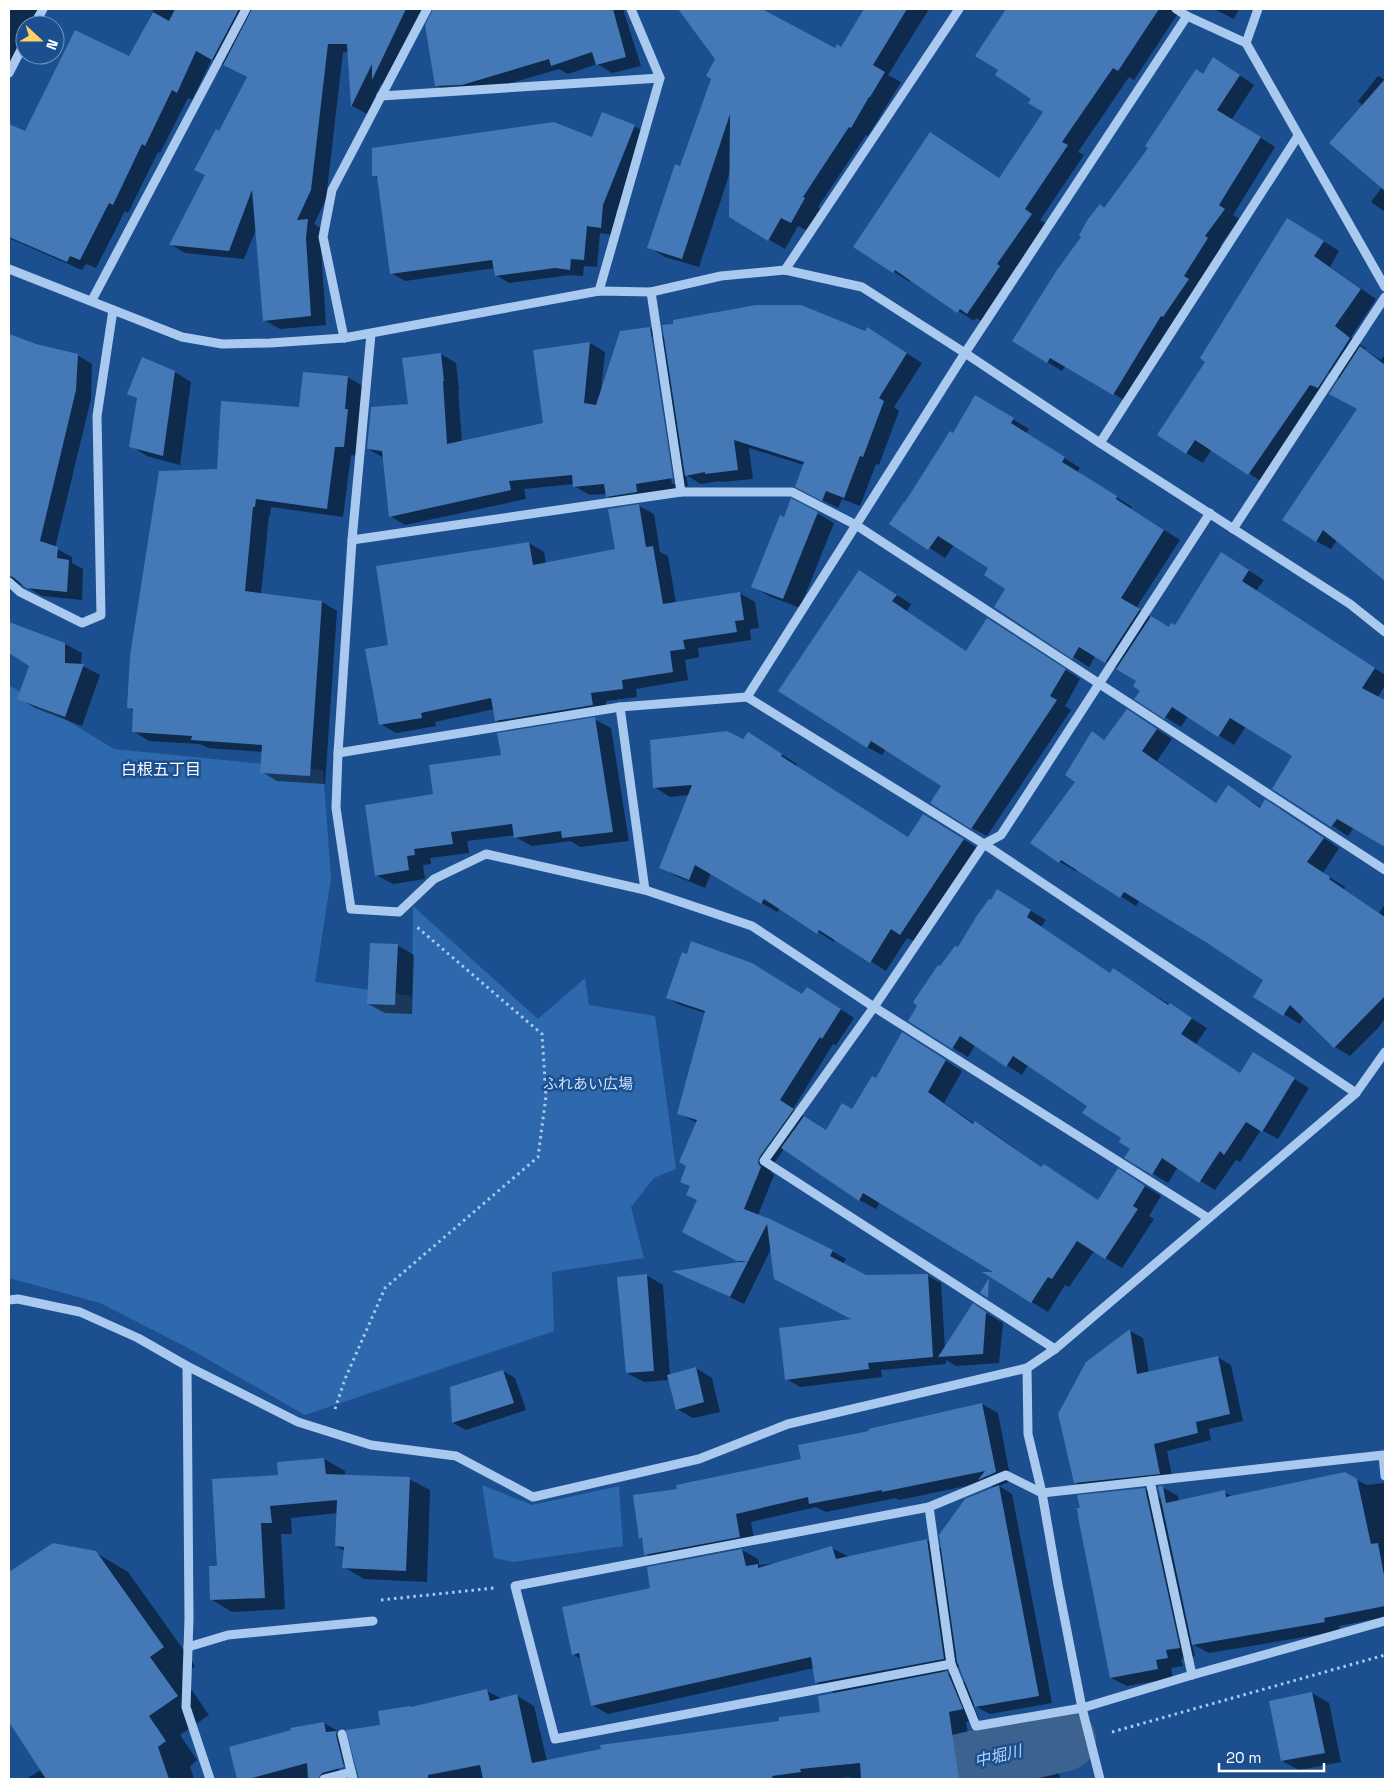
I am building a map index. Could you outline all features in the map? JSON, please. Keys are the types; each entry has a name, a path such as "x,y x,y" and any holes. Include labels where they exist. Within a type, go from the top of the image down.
{"street":[{"path":"92,300 246,9"},
{"path":"344,338 323,237 332,190 427,9"},
{"path":"599,291 660,78 630,9"},
{"path":"785,270 960,9"},
{"path":"1176,9 1246,43 1385,287"},
{"path":"1246,43 1258,9"},
{"path":"747,697 966,352 1187,16"},
{"path":"9,73 15,61"},
{"path":"381,96 660,78"},
{"path":"1100,442 1298,136"},
{"path":"9,269 92,300 182,337 222,344 344,338 599,291 651,292 721,276 785,270 862,287 966,352 1100,442 1350,604 1385,632"},
{"path":"651,292 681,492"},
{"path":"1233,529 1385,297"},
{"path":"9,582 20,592 82,623 101,615 97,416 113,310"},
{"path":"371,334 352,540 336,808 351,909 399,912 434,879 486,854 645,890 752,926 874,1007 1208,1218"},
{"path":"352,540 681,492 792,492 856,525 1385,870"},
{"path":"1055,1349 764,1161 874,1007 984,844 1001,835 1210,513"},
{"path":"338,753 620,707 747,697 984,844 1356,1093"},
{"path":"620,707 645,890"},
{"path":"9,1300 18,1299 80,1312 138,1338 187,1366 298,1422 371,1445 456,1456 533,1497 699,1459 788,1424 1027,1368 1055,1349 1356,1093 1385,1052"},
{"path":"187,1366 190,1620 186,1707 210,1779"},
{"path":"1027,1368 1028,1434 1042,1493 1088,1738 1100,1779"},
{"path":"951,1664 555,1740 514,1586 929,1507 1006,1475 1042,1493 1383,1455 1385,1476"},
{"path":"1150,1481 1192,1675"},
{"path":"929,1507 951,1664 976,1726 1082,1708 1385,1621"},
{"path":"188,1648 228,1635 373,1621"},
{"path":"324,1779 352,1776 342,1734"}],"path":[{"path":"328,1431 345,1379 385,1288 538,1157 546,1096 542,1034 399,912"},
{"path":"1088,1738 1385,1655"}],"green space":[{"name":"ふれあい広場","path":"9,685 114,749 323,770 331,878 315,982 412,996 413,906 538,1019 585,978 589,1005 655,1016 676,1169 654,1178 631,1207 644,1258 552,1272 554,1331 305,1415 188,1348 100,1303 9,1278"},
{"path":"482,1485 532,1505 619,1486 623,1546 513,1562 494,1558"}],"building":[{"path":"175,9 239,9 212,60 196,51 177,93 172,90 145,146 142,144 113,205 109,203 80,260 70,256 67,262 9,237 9,124 25,131 58,65 65,65 65,50 75,30 129,56 153,12 169,21"},
{"path":"252,9 406,9 372,80 372,64 351,107 347,44 328,44 311,190 297,220 308,219 306,238 311,316 263,321 252,190 229,251 169,245 205,175 194,170 216,129 219,131 247,77 223,65"},
{"path":"433,9 613,9 626,57 596,65 592,52 551,66 549,59 462,85 435,86 425,25"},
{"path":"678,9 762,9 835,48 837,44 841,47 864,9 907,9 873,65 885,72 851,128 849,127 803,197 805,198 791,223 781,218 768,241 729,217 730,114 682,259 647,248 675,164 680,166 711,79 706,76 715,59"},
{"path":"1006,9 1159,9 1118,71 1113,68 1062,142 1068,145 1025,209 1032,214 997,264 1000,266 967,314 960,309 957,313 895,270 893,273 853,247 930,132 999,178 1043,112 1028,103 1031,99 995,75 998,70 975,56"},
{"path":"1213,57 1240,75 1217,110 1261,137 1219,205 1225,209 1205,236 1208,238 1184,276 1189,279 1163,317 1161,316 1113,395 1050,358 1047,363 1012,341 1057,270 1081,237 1079,235 1088,219 1100,204 1104,208 1148,148 1145,146 1196,69 1203,74"},
{"path":"1385,79 1385,191 1329,143"},
{"path":"602,112 635,125 603,205 601,228 587,226 584,260 571,259 570,270 555,268 495,276 492,260 390,274 377,176 372,176 372,148 554,122 592,137"},
{"path":"1287,218 1324,241 1314,256 1361,289 1335,326 1350,338 1318,388 1310,385 1248,475 1195,440 1186,454 1157,435 1205,362 1200,358"},
{"path":"756,305 801,305 865,331 867,327 907,353 879,398 884,401 863,457 860,456 844,498 826,491 822,501 795,487 804,462 734,440 738,470 705,474 705,472 685,476 662,325 673,324 673,320"},
{"path":"650,327 673,478 636,484 637,492 606,497 604,484 573,487 572,475 509,481 511,490 389,517 382,451 367,449 371,407 408,404 402,358 441,353 447,444 543,423 533,350 590,342 584,403 596,405 620,331"},
{"path":"9,334 36,344 78,354 76,390 40,541 58,547 57,558 69,560 67,592 26,588 9,576"},
{"path":"1360,346 1385,365 1385,581 1323,530 1316,542 1282,520 1357,409 1329,394"},
{"path":"142,357 175,371 163,456 129,447 137,398 127,394"},
{"path":"303,372 348,376 345,409 348,409 344,447 335,447 327,509 256,499 255,507 253,507 245,591 322,601 310,776 260,773 262,745 191,740 192,736 132,732 133,709 127,708 130,656 159,471 217,469 221,401 299,407"},
{"path":"975,395 1014,418 1011,423 1065,457 1062,462 1117,496 1116,499 1164,530 1121,598 1140,609 1105,663 1079,647 1072,659 994,607 1005,589 984,575 988,568 938,536 928,550 889,524 950,431 953,433"},
{"path":"791,498 818,512 783,599 751,587 780,515 784,517"},
{"path":"639,504 646,547 653,546 663,604 740,592 744,620 735,621 737,632 683,640 685,649 670,651 673,672 622,680 623,689 591,693 593,705 495,721 491,698 421,713 422,718 379,725 365,649 388,645 376,566 529,542 533,565 615,549 608,509"},
{"path":"1221,552 1249,570 1242,581 1375,668 1362,688 1385,700 1385,847 1337,819 1331,827 1272,789 1292,756 1230,718 1218,737 1172,707 1164,719 1134,699 1140,691 1133,686 1136,681 1116,669 1151,616 1169,627 1171,623 1175,625"},
{"path":"859,570 897,595 892,601 966,651 987,618 1066,669 1050,696 1057,700 971,829 930,803 941,786 871,741 867,748 778,691"},
{"path":"9,622 65,643 65,663 84,664 65,717 17,699 29,666 9,653"},
{"path":"1127,709 1157,729 1142,751 1216,803 1228,785 1260,808 1265,799 1324,838 1307,862 1385,917 1385,996 1334,1048 1290,1005 1283,1016 1253,997 1263,980 1124,892 1120,898 1061,860 1059,863 1030,843 1075,782 1065,775 1092,731 1104,740"},
{"path":"595,717 613,832 562,838 561,831 514,838 512,824 451,832 453,844 414,849 415,855 407,856 409,870 375,876 365,805 433,794 429,765 501,755 497,733"},
{"path":"727,731 743,739 748,732 782,754 781,756 908,837 923,814 964,839 900,935 891,929 870,963 819,930 817,934 764,899 761,904 695,865 689,880 659,868 692,785 653,788 650,740"},
{"path":"997,889 1031,910 1027,917 1110,973 1113,968 1168,1005 1170,1003 1192,1018 1181,1034 1240,1073 1253,1052 1295,1078 1262,1132 1246,1122 1224,1155 1220,1151 1199,1183 1162,1158 1152,1175 1124,1158 1130,1149 1119,1142 1121,1138 1082,1113 1087,1106 1013,1056 1006,1067 960,1036 952,1049 908,1021 917,1006 913,1002 938,965 940,966 955,946 958,947 976,917 989,899 991,900"},
{"path":"691,941 752,963 802,994 807,987 841,1009 822,1039 820,1037 780,1100 794,1109 759,1158 758,1163 761,1167 744,1209 770,1219 833,1250 830,1256 866,1275 928,1274 933,1357 868,1363 869,1369 785,1380 779,1328 851,1319 774,1279 767,1224 730,1297 672,1271 748,1261 737,1261 682,1232 697,1200 686,1195 690,1186 680,1182 686,1166 679,1162 697,1120 677,1114 705,1011 666,998 682,952 687,954"},
{"path":"370,943 398,944 395,1005 367,1004"},
{"path":"902,1032 946,1060 928,1092 973,1124 975,1121 1041,1167 1044,1164 1098,1200 1118,1168 1145,1186 1133,1206 1138,1209 1105,1259 1077,1241 1052,1279 1048,1277 1031,1303 982,1272 993,1272 863,1193 859,1201 781,1148 804,1116 826,1130 842,1103 852,1109 872,1076 876,1078"},
{"path":"647,1274 654,1371 626,1373 617,1277"},
{"path":"989,1278 988,1298 980,1293"},
{"path":"973,1303 986,1312 983,1354 938,1357"},
{"path":"1130,1329 1137,1374 1218,1356 1230,1414 1196,1422 1198,1433 1154,1444 1160,1474 1074,1483 1058,1414 1086,1362"},
{"path":"696,1367 704,1402 676,1410 667,1375"},
{"path":"503,1370 514,1403 452,1423 450,1387"},
{"path":"982,1403 996,1472 978,1480 985,1471 882,1492 882,1490 809,1504 808,1497 736,1514 740,1537 644,1555 642,1538 639,1539 633,1495 677,1489 676,1485 801,1459 798,1445 869,1431 868,1429"},
{"path":"324,1458 326,1474 410,1477 406,1571 342,1568 344,1547 335,1546 337,1500 270,1506 272,1523 261,1523 265,1598 210,1600 209,1566 217,1566 212,1479 278,1475 277,1462"},
{"path":"1345,1472 1357,1479 1371,1544 1378,1543 1385,1581 1385,1606 1324,1618 1325,1622 1192,1645 1158,1486 1163,1486 1166,1503 1225,1490 1226,1497"},
{"path":"999,1485 1039,1696 975,1707 957,1662 939,1535 965,1499"},
{"path":"1145,1488 1180,1648 1166,1650 1168,1658 1156,1660 1158,1669 1110,1678 1079,1522 1077,1508 1080,1508 1077,1495"},
{"path":"927,1539 944,1659 815,1683 811,1657 591,1706 579,1653 572,1655 562,1607 650,1588 647,1567 742,1549 746,1566 758,1564 758,1568 832,1546 836,1559"},
{"path":"53,1543 96,1551 164,1647 150,1657 178,1696 149,1716 166,1741 158,1747 169,1779 46,1779 9,1722 9,1572"},
{"path":"947,1671 963,1709 949,1712 959,1779 861,1779 860,1763 800,1769 801,1772 772,1776 773,1779 483,1779 480,1765 428,1775 428,1779 359,1779 346,1730 380,1725 378,1711 411,1707 487,1689 490,1701 517,1694 532,1763 601,1749 600,1745 779,1721 779,1717 820,1712 818,1696"},
{"path":"1312,1692 1325,1753 1281,1761 1269,1701"},
{"path":"324,1722 326,1732 337,1731 336,1735 344,1767 322,1773 318,1779 308,1779 307,1763 249,1779 237,1779 229,1747 291,1730 290,1728"}],"waterway":[{"name":"中堀川","path":"902,1779 1065,1740"}],"district":[{"name":"白根五丁目","path":"161,769"}]}
